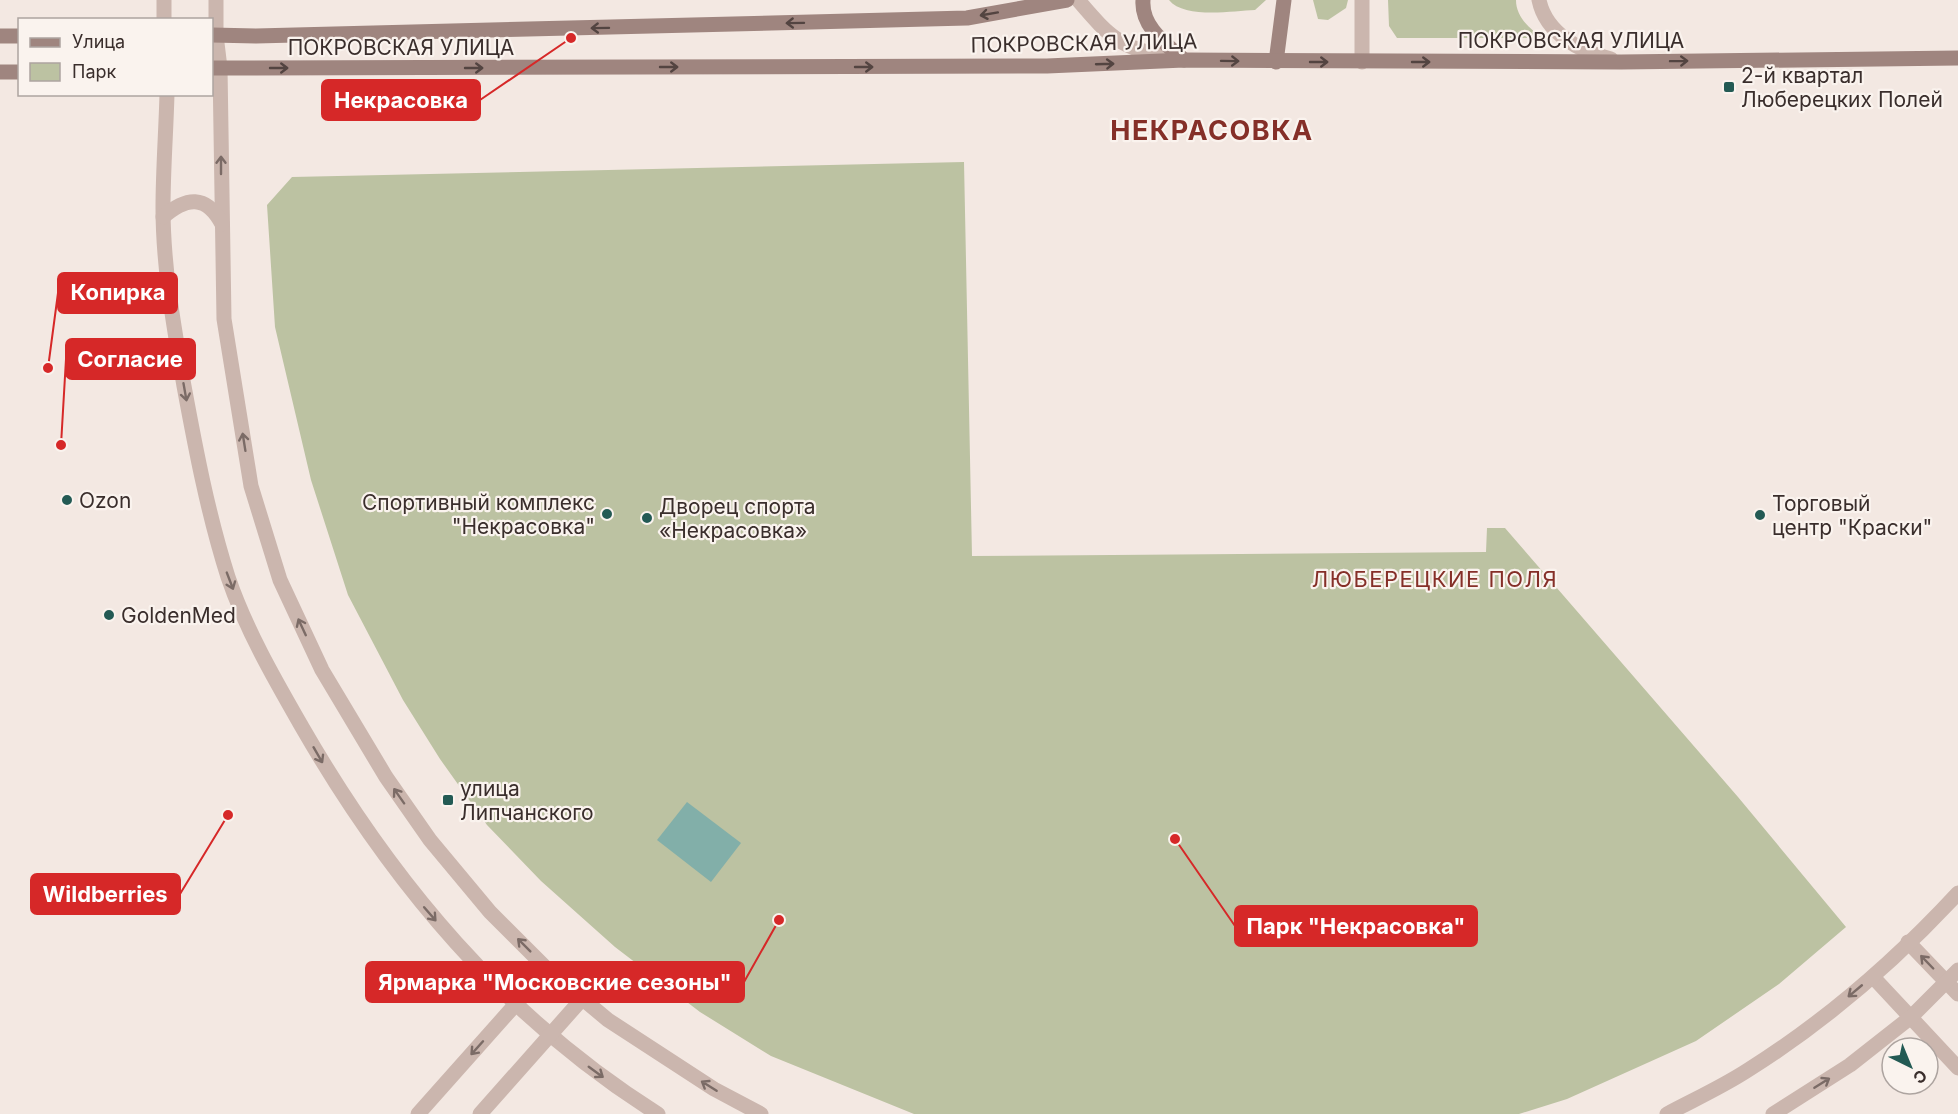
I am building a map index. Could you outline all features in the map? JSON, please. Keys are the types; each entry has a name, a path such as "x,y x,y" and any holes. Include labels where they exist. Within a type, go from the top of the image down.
{"main road":[{"name":"ПОКРОВСКАЯ УЛИЦА","path":"214,35 967,18 1067,0"},
{"path":"1143,0 1142,8 1148,25 1184,60"},
{"path":"1276,62 1284,0"},
{"path":"0,36 18,36"},
{"name":"ПОКРОВСКАЯ УЛИЦА","path":"216,68 1035,66 1184,60 1621,62 1958,58"},
{"path":"0,72 18,72"}],"street":[{"path":"164,0 164,18"},
{"path":"216,0 214,35 224,319 229,352 251,486 280,580 322,670 386,777 430,840 490,912 547,969 582,999 624,1030 714,1089 761,1114"},
{"path":"1078,0 1114,39 1133,49 1184,60"},
{"path":"1362,0 1362,62"},
{"path":"1539,0 1545,17 1561,35 1590,54 1621,62"},
{"path":"167,96 163,217 170,309 203,494 234,591 271,672 360,823 402,880 458,945 515,1004 551,1035 607,1080 658,1114"},
{"path":"163,217 175,207 188,201 204,202 216,213 222,224"},
{"path":"1667,1114 1747,1071 1821,1021 1873,977 1958,893"},
{"path":"1908,942 1958,994"},
{"path":"418,1114 547,969"},
{"path":"1773,1114 1850,1065 1911,1017 1958,970"},
{"path":"1873,977 1958,1068"},
{"path":"480,1114 582,999"}],"green space":[{"path":"1169,0 1266,0 1255,10 1197,12 1176,6"},
{"path":"1313,0 1348,0 1346,8 1328,20 1318,19"},
{"path":"1388,0 1516,0 1521,17 1544,38 1397,38 1389,26"},
{"path":"964,162 972,556 1486,552 1487,528 1505,528 1738,797 1846,927 1779,984 1696,1041 1567,1099 1519,1114 914,1114 771,1056 700,1012 615,947 541,881 487,825 440,759 403,700 348,595 311,480 275,327 267,205 292,177"}],"water":[{"path":"687,802 741,843 711,882 657,840"}],"place":[{"name":"Некрасовка","path":"571,38"},
{"name":"2-й квартал Люберецких Полей","path":"1729,87"},
{"name":"Копирка","path":"48,368"},
{"name":"Согласие","path":"61,445"},
{"name":"Ozon","path":"67,500"},
{"name":"Спортивный комплекс \"Некрасовка\"","path":"607,514"},
{"name":"Торговый центр \"Краски\"","path":"1760,515"},
{"name":"Дворец спорта «Некрасовка»","path":"647,518"},
{"name":"GoldenMed","path":"109,615"},
{"name":"улица Липчанского","path":"448,800"},
{"name":"Wildberries","path":"228,815"},
{"name":"Парк \"Некрасовка\"","path":"1175,839"},
{"name":"Ярмарка \"Московские сезоны\"","path":"779,920"}],"district":[{"name":"НЕКРАСОВКА","path":"1212,130"},
{"name":"ЛЮБЕРЕЦКИЕ ПОЛЯ","path":"1435,579"}]}
